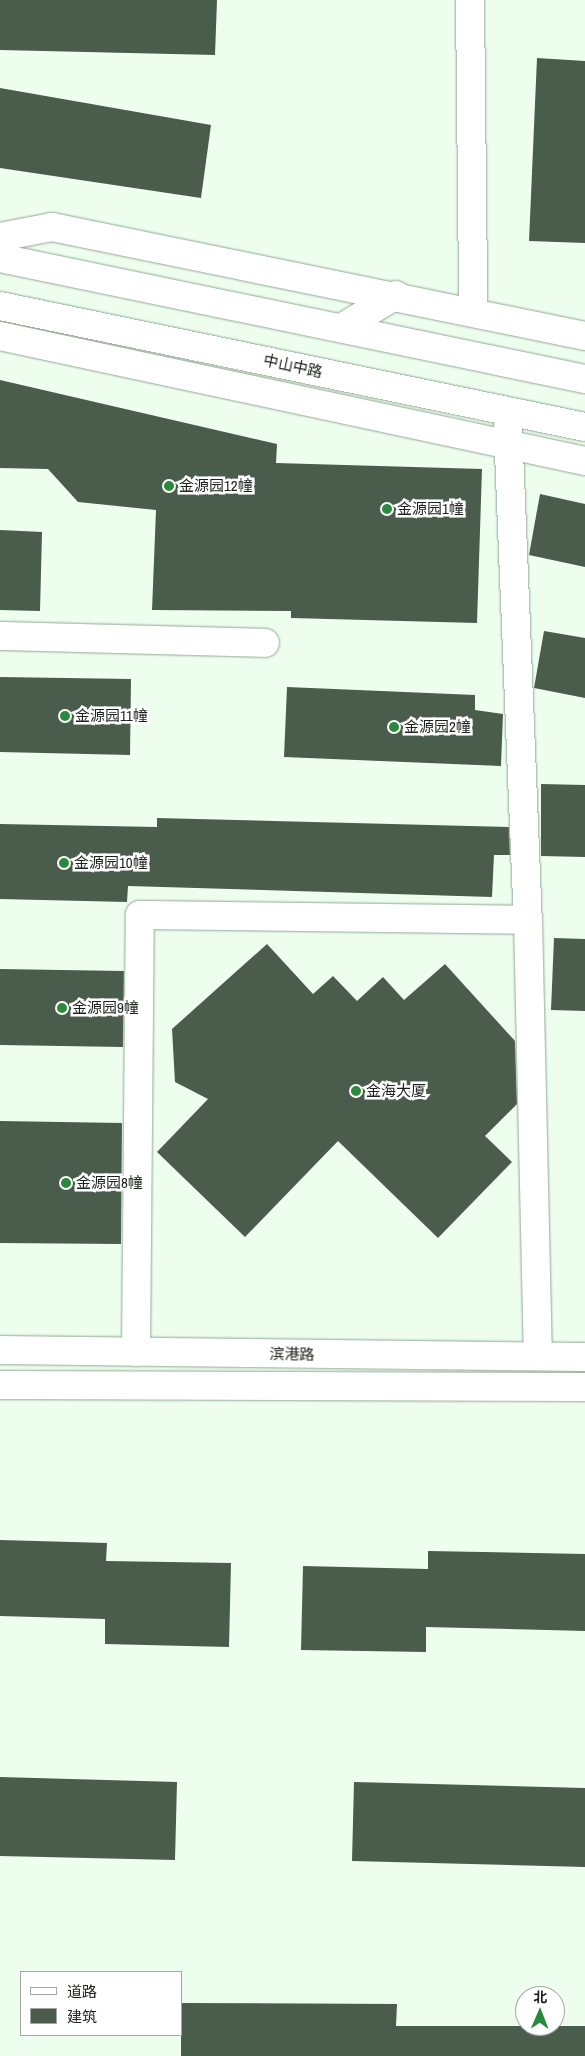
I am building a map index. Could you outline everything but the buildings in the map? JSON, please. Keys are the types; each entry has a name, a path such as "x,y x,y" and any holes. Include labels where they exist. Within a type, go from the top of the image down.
{"street":[{"path":"470,0 474,311"},
{"path":"0,237 52,227 474,311 585,336"},
{"path":"0,258 585,378"},
{"path":"343,327 396,296"},
{"name":"中山中路","path":"0,306 585,427"},
{"path":"0,336 585,461"},
{"path":"325,405 371,382"},
{"path":"507,411 528,920 538,1356"},
{"path":"0,636 265,643"},
{"path":"136,1352 140,915 528,920"},
{"name":"滨港路","path":"0,1350 585,1357"},
{"path":"0,1385 585,1387"}],"place":[{"name":"金源园12幢","path":"169,486"},
{"name":"金源园1幢","path":"387,509"},
{"name":"金源园11幢","path":"65,716"},
{"name":"金源园2幢","path":"394,727"},
{"name":"金源园10幢","path":"64,863"},
{"name":"金源园9幢","path":"62,1008"},
{"name":"金海大厦","path":"356,1091"},
{"name":"金源园8幢","path":"66,1183"}]}
